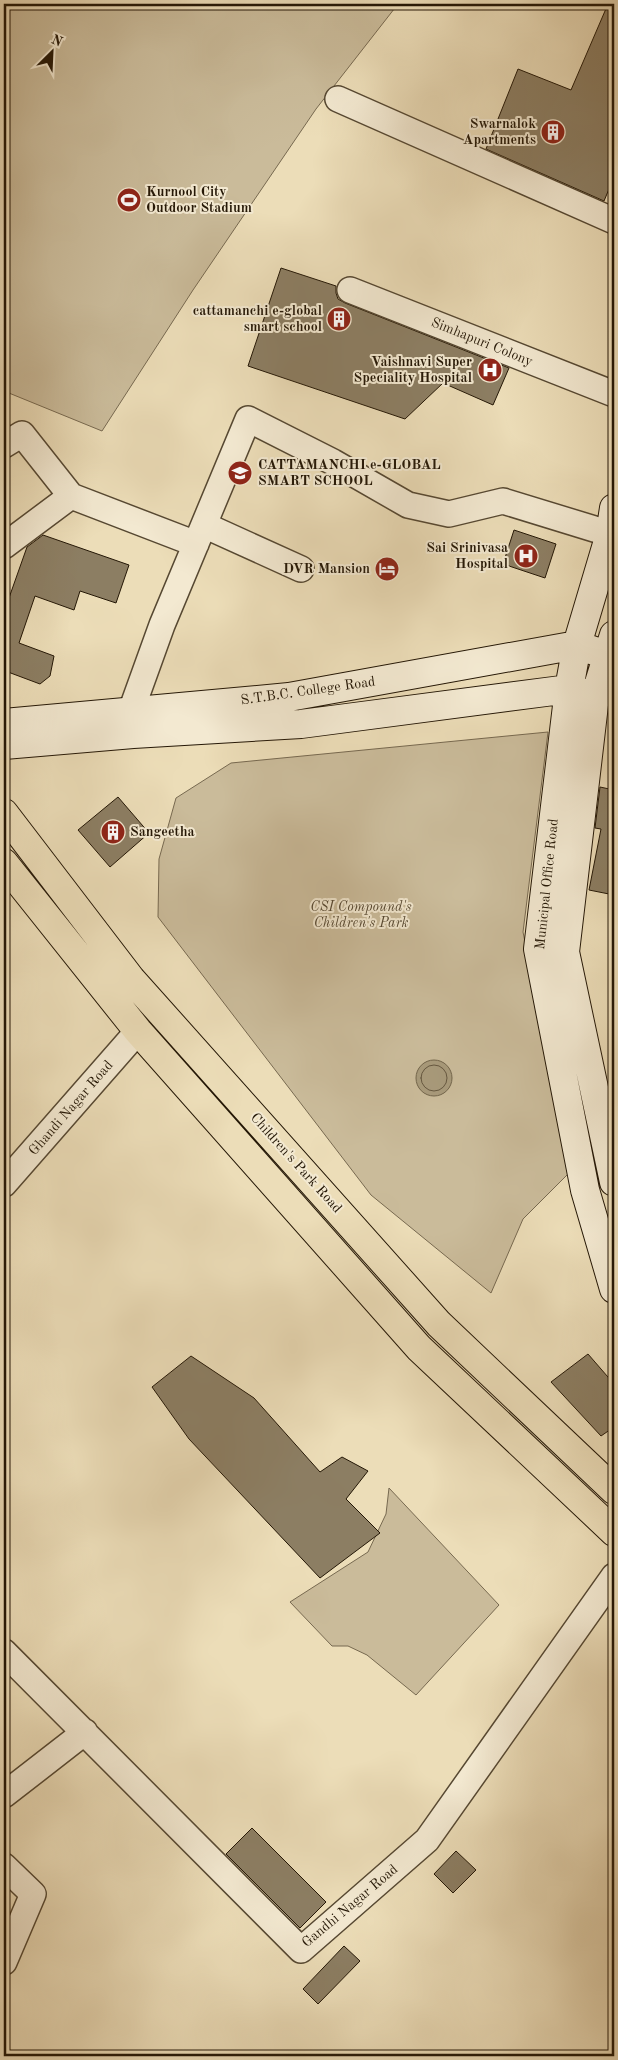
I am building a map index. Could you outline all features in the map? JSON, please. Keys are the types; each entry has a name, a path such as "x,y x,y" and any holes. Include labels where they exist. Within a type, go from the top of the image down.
{"main road":[{"name":"Municipal Office Road","path":"613,526 577,645 582,692 565,952 614,1182"},
{"name":"S.T.B.C. College Road","path":"4,723 289,697 577,645 612,645"},
{"name":"Municipal Office Road","path":"612,645 582,692 538,949 584,1190 614,1289"},
{"path":"389,679 398,712"},
{"path":"4,745 133,734 301,724 582,692"},
{"name":"Children's Park Road","path":"4,813 132,979 439,1324 614,1490"},
{"path":"4,863 138,1031 419,1348 614,1532"}],"street":[{"path":"338,99 614,221"},
{"name":"Simhapuri Colony","path":"350,290 614,394"},
{"path":"131,711 162,625 248,419 333,462 408,505 449,514 503,501 613,526"},
{"path":"4,445 22,434 71,496 200,535 302,569"},
{"path":"4,546 71,496"},
{"name":"Ghandi Nagar Road","path":"4,1184 138,1031"},
{"name":"Gandhi Nagar Road","path":"4,1652 301,1950 427,1840 614,1576"},
{"path":"4,1795 85,1732"},
{"path":"4,1866 33,1894 4,1962"}],"green space":[{"name":"Kurnool City Outdoor Stadium","path":"4,4 398,4 316,109 193,290 102,431 4,391"},
{"name":"CSI Compound's Children's Park","path":"548,732 523,932 571,1171 523,1219 491,1293 371,1195 158,917 159,859 176,798 231,763"},
{"path":"389,1488 499,1605 416,1695 367,1655 348,1646 332,1646 290,1602 368,1552 386,1514"}],"water":[{"path":"434,1060 441,1061 447,1065 451,1071 451,1085 447,1091 441,1095 434,1096 427,1095 421,1091 417,1085 416,1078 417,1071 421,1065 427,1061"}],"building":[{"name":"Swarnalok Apartments","path":"608,4 614,4 614,177 604,201 486,149 518,69 571,90"},
{"name":"cattamanchi e-global smart school","path":"281,268 336,286 338,299 345,303 509,368 493,405 443,383 405,419 248,366"},
{"path":"514,530 556,544 545,578 503,564"},
{"path":"43,535 129,565 116,603 80,591 74,610 35,596 19,643 54,656 50,676 40,684 8,672 4,676 4,612 27,547"},
{"path":"600,787 614,790 614,895 589,890 601,829 595,828"},
{"name":"Sangeetha","path":"118,797 149,833 110,867 78,830"},
{"path":"588,1354 614,1384 614,1427 601,1436 551,1382"},
{"path":"191,1356 254,1398 320,1472 342,1457 368,1471 346,1499 380,1533 320,1578 189,1439 152,1387"},
{"path":"252,1828 326,1902 300,1928 226,1854"},
{"path":"456,1851 476,1870 453,1893 434,1874"},
{"path":"344,1946 360,1961 318,2004 303,1989"}],"place":[{"name":"Swarnalok Apartments","path":"553,132"},
{"name":"Kurnool City Outdoor Stadium","path":"129,200"},
{"name":"cattamanchi e-global smart school","path":"339,319"},
{"name":"Vaishnavi Super Speciality Hospital","path":"490,370"},
{"name":"CATTAMANCHI e-GLOBAL SMART SCHOOL","path":"240,473"},
{"name":"Sai Srinivasa Hospital","path":"526,556"},
{"name":"DVR Mansion","path":"387,569"},
{"name":"Sangeetha","path":"113,832"}]}
